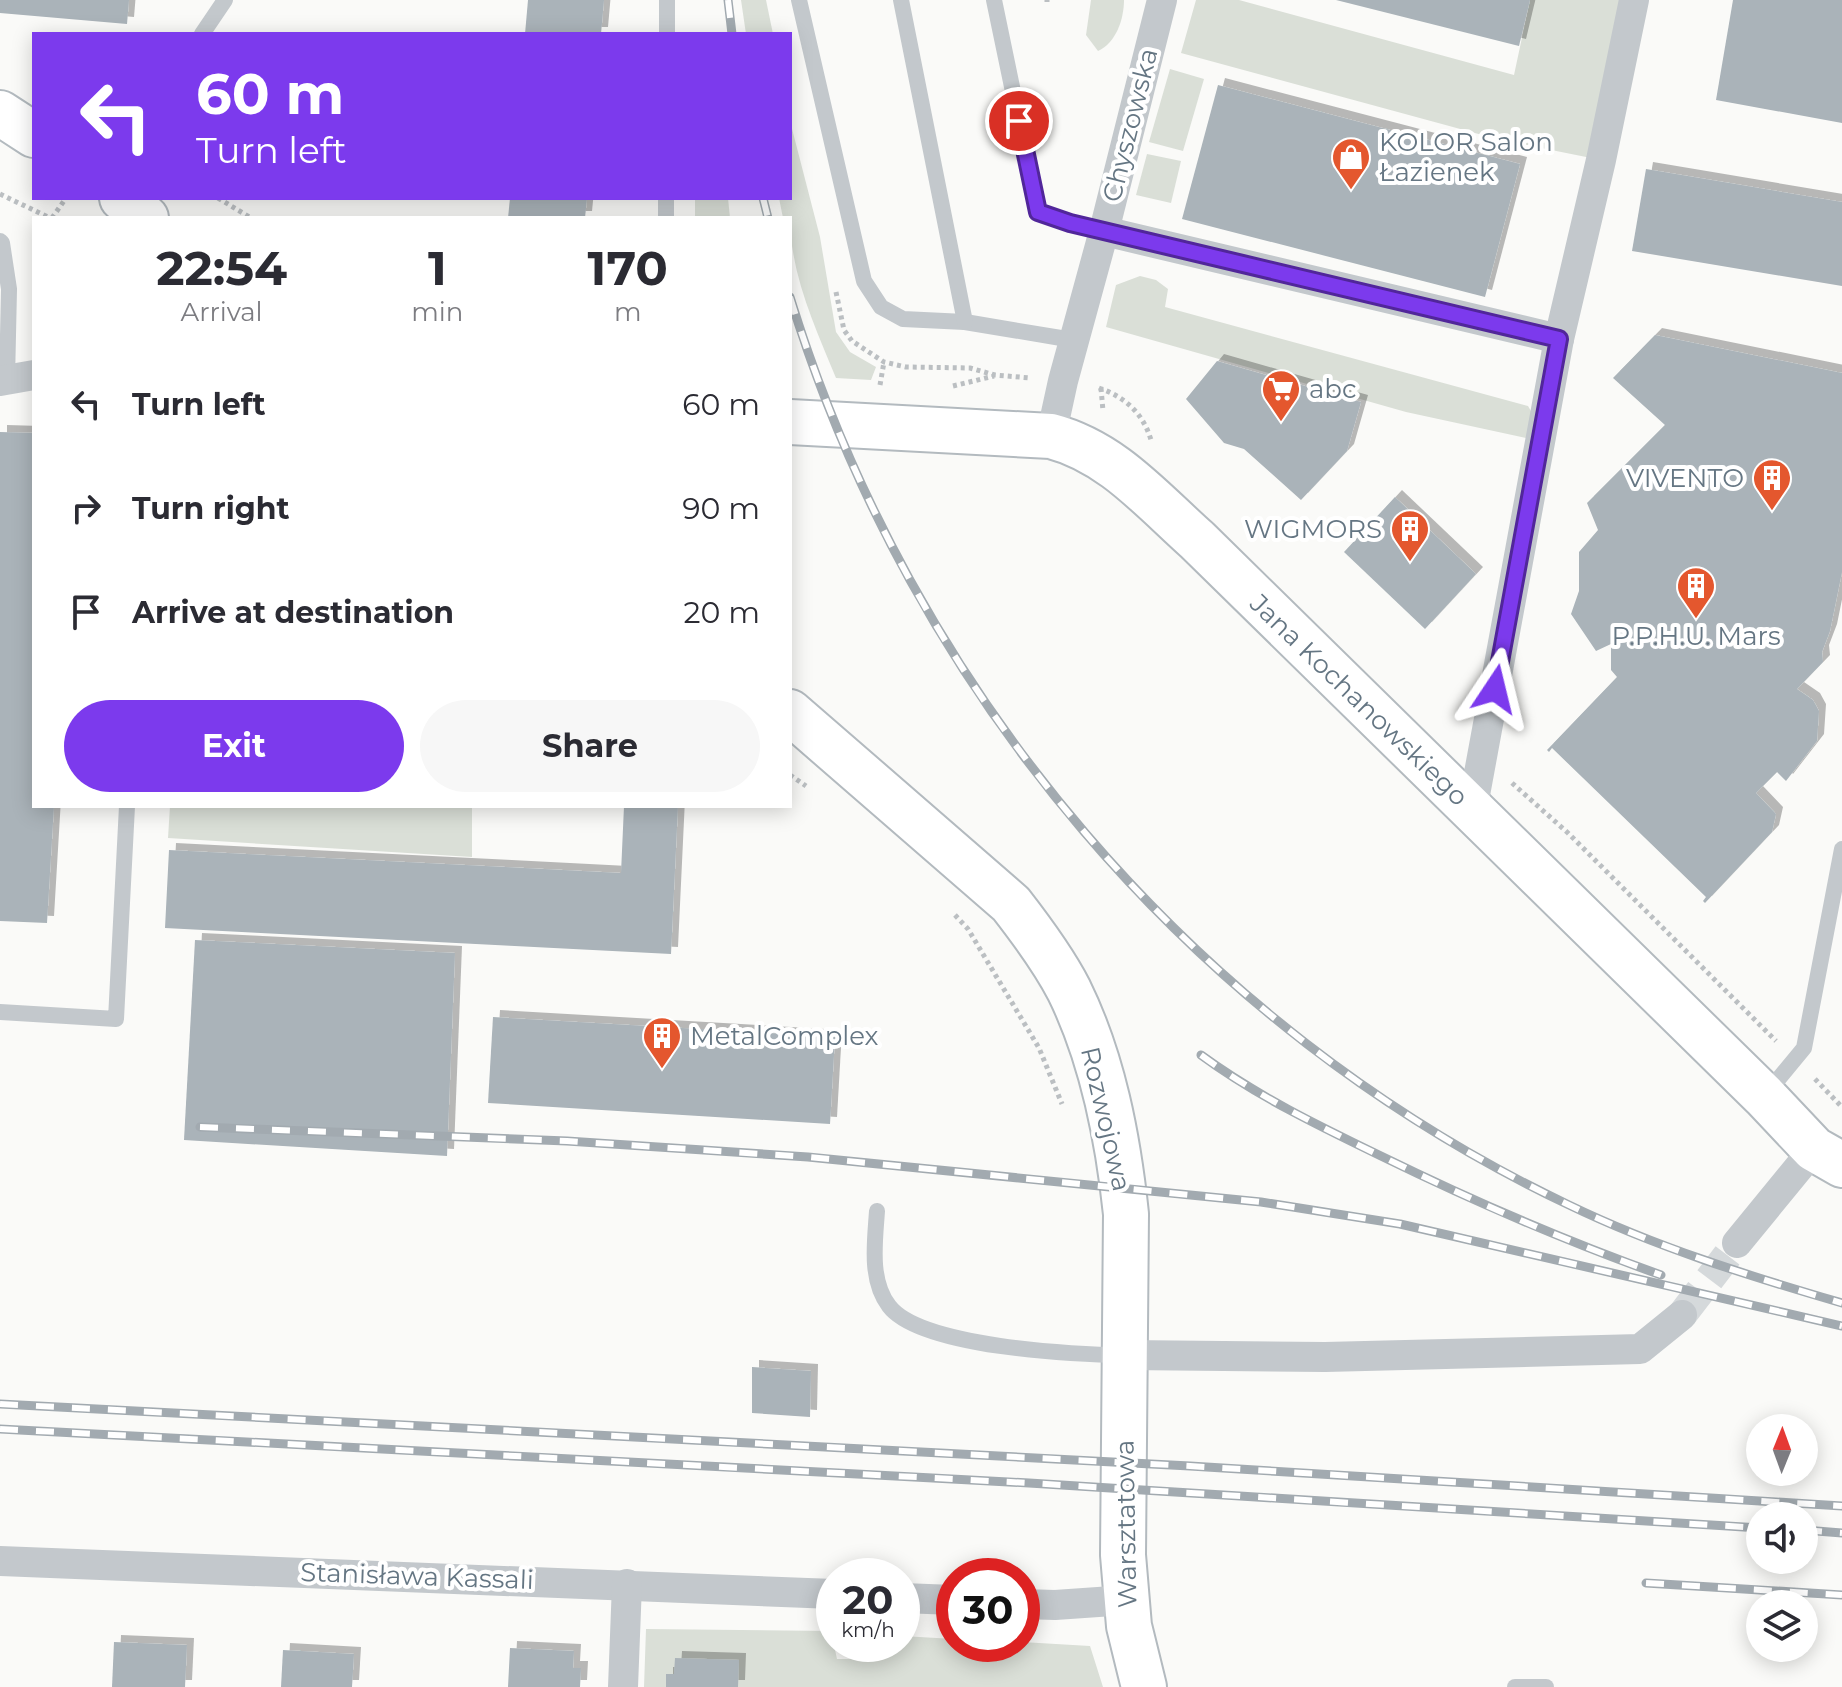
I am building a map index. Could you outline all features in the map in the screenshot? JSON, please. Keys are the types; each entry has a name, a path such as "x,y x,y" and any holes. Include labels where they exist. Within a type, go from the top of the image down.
{"street":[{"name":"Chyszowska","path":"1051,436 1162,0"},
{"path":"1472,811 1559,339 1634,0"},
{"path":"0,113 32,134"},
{"path":"124,200 144,216"},
{"path":"1104,231 1559,339"},
{"name":"Jana Kochanowskiego","path":"792,422 1051,436 1073,442 1110,462 1197,540 1828,1157"},
{"name":"Rozwojowa","path":"792,714 1011,904 1040,942 1069,991 1097,1062 1121,1164 1126,1214 1124,1407"},
{"path":"1737,1243 1828,1157"},
{"path":"1126,1355 1325,1357 1640,1349 1682,1315"},
{"name":"Warsztatowa","path":"1124,1407 1123,1555 1129,1626 1144,1687"},
{"name":"Stanisława Kassali","path":"0,1561 816,1593"},
{"path":"623,1687 627,1584"},
{"path":"1040,1605 1127,1600"}],"lane":[{"path":"203,32 225,0"},
{"path":"667,0 667,32"},
{"path":"799,0 864,281 881,307 903,319 965,322 1073,340"},
{"path":"901,0 965,322"},
{"path":"994,0 1038,212 1104,231"},
{"path":"0,241 9,289 14,379"},
{"path":"0,1012 116,1019 127,808"},
{"path":"1764,1096 1804,1048 1842,849"},
{"path":"877,1211 874,1259 878,1280 889,1307 907,1319 960,1339 1075,1355 1126,1355"},
{"path":"1515,1687 1548,1687"}],"path":[{"path":"0,194 47,216"},
{"path":"221,200 248,216"},
{"path":"878,393 884,362"},
{"path":"1101,388 1132,406 1142,419 1153,446"},
{"path":"792,776 815,792"},
{"path":"947,908 968,929 1039,1048 1064,1108"}],"shaded area":[{"path":"741,0 766,0 773,32 746,32"},
{"path":"1091,0 1124,0 1118,30 1110,42 1098,51 1086,35"},
{"path":"1196,0 1239,0 1514,75 1530,0 1634,0 1601,160 1497,139 1181,53"},
{"path":"1170,69 1204,79 1183,151 1149,142"},
{"path":"792,129 820,237 836,332 850,352 876,367 871,380 836,378 799,279 792,246 792,216 783,216 779,200 792,200"},
{"path":"1147,154 1181,161 1171,203 1136,195"},
{"path":"695,200 728,200 730,216 695,216"},
{"path":"1140,276 1156,280 1168,289 1165,307 1528,406 1542,430 1540,441 1406,412 1106,327 1116,285"},
{"path":"170,808 472,808 472,857 168,838"},
{"path":"646,1629 816,1631 816,1662 920,1662 920,1637 936,1638 936,1662 1040,1662 1040,1643 1090,1646 1103,1687 644,1687"}],"building":[{"path":"0,0 129,0 127,24 0,13"},
{"path":"528,0 604,0 601,32 525,32"},
{"path":"1336,0 1530,0 1519,46"},
{"path":"1733,0 1842,0 1842,123 1716,100"},
{"name":"KOLOR Salon Łazienek","path":"1218,85 1520,164 1485,297 1182,219"},
{"path":"1646,169 1842,202 1842,286 1632,251"},
{"path":"510,200 587,200 585,216 508,216"},
{"path":"1655,335 1842,373 1842,572 1830,631 1822,652 1823,662 1797,689 1813,700 1819,711 1817,741 1786,781 1777,772 1756,793 1776,814 1772,832 1705,903 1706,897 1552,748 1549,752 1547,750 1617,677 1611,670 1611,644 1596,651 1571,614 1579,591 1579,552 1598,530 1587,503 1665,425 1613,378"},
{"name":"abc","path":"1217,361 1361,402 1347,451 1301,500 1244,449 1224,443 1186,399"},
{"path":"0,432 32,433 32,808 54,808 47,923 0,921"},
{"name":"WIGMORS","path":"1395,497 1476,574 1425,629 1344,552"},
{"path":"624,808 678,808 671,954 165,928 169,850 621,873"},
{"path":"195,940 455,953 447,1156 184,1140"},
{"name":"MetalComplex","path":"493,1017 835,1037 830,1124 488,1103"},
{"path":"752,1367 811,1371 810,1417 752,1413"},
{"path":"114,1642 187,1645 185,1687 112,1687"},
{"path":"510,1648 574,1651 573,1668 581,1668 580,1687 508,1687"},
{"path":"283,1650 354,1654 352,1687 281,1687"},
{"path":"675,1658 739,1660 738,1687 666,1687 666,1674 674,1674"}],"tunnel":[{"path":"1682,1315 1737,1243"}],"railway":[{"path":"728,0 732,32"},
{"path":"764,200 768,216"},
{"path":"792,302 843,442 910,581 991,711 1085,833 1191,944 1307,1044 1433,1131 1569,1205 1635,1234 1738,1271 1842,1303"},
{"path":"1201,1055 1289,1110 1416,1173 1554,1234 1661,1275"},
{"path":"200,1127 567,1141 808,1157 1261,1202 1400,1224 1842,1326"},
{"path":"0,1404 1190,1466 1842,1506"},
{"path":"0,1429 1029,1483 1746,1527"},
{"path":"1818,1531 1842,1533"},
{"path":"1646,1583 1842,1595"}],"place":[{"name":"KOLOR Salon Łazienek","path":"1351,191"},
{"name":"abc","path":"1281,423"},
{"name":"VIVENTO","path":"1772,512"},
{"name":"WIGMORS","path":"1410,563"},
{"name":"P.P.H.U. Mars","path":"1696,620"},
{"name":"MetalComplex","path":"662,1070"}],"route":[{"path":"1019,121 1038,212 1070,223 1559,339 1495,689"}]}
